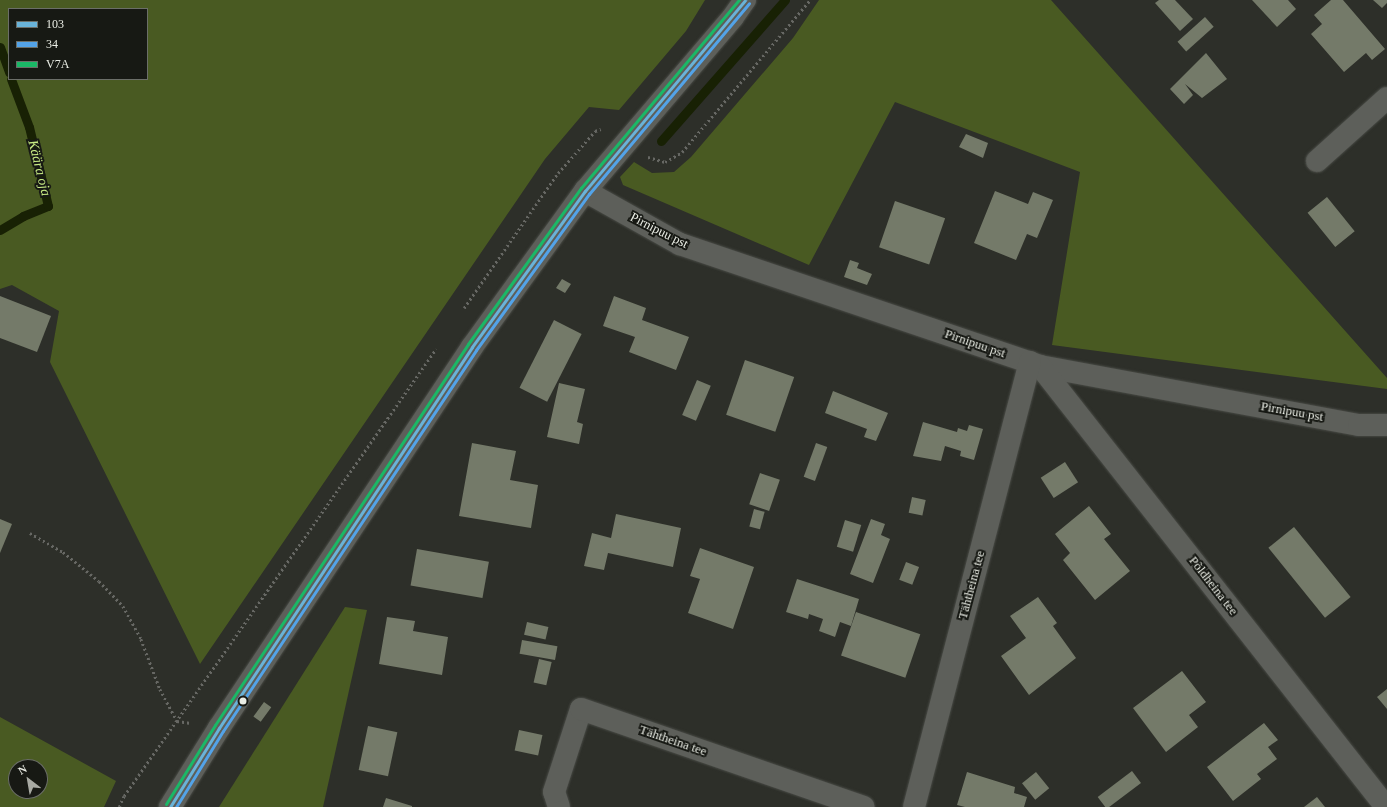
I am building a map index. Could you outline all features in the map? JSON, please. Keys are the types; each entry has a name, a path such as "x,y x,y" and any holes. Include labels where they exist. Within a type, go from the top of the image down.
{"street":[{"path":"170,807 220,728 472,347 585,191 734,18 745,0"},
{"path":"1318,161 1387,98"},
{"name":"Pirnipuu pst","path":"585,191 680,244 1035,364 1359,425 1387,425"},
{"name":"Tähtheina tee","path":"914,807 1035,364"},
{"name":"Põldheina tee","path":"1035,364 1386,807"},
{"name":"Tähtheina tee","path":"559,807 554,792 581,709 864,807"}],"path":[{"path":"644,154 665,162 682,152 810,0"},
{"path":"463,310 558,173 595,131 609,129"},
{"path":"119,807 176,721 440,343"},
{"path":"30,533 63,552 99,581 122,606 141,639 160,689 176,721"},
{"path":"176,721 220,728"}],"green space":[{"path":"0,0 705,0 686,31 619,110 589,107 545,159 200,664 50,362 59,311 12,285 0,289"},
{"path":"819,0 1051,0 1387,378 1387,389 1052,345 1080,172 895,102 809,265 623,185 620,177 634,162 652,173 674,172 691,157 793,38"},
{"path":"345,607 367,610 323,807 219,807"},
{"path":"0,717 116,781 104,807 0,807"}],"building":[{"path":"1159,0 1175,0 1193,19 1180,31 1155,3"},
{"path":"1252,0 1288,0 1296,9 1277,27"},
{"path":"1331,0 1343,0 1385,49 1372,60 1366,53 1344,72 1311,34 1322,24 1314,15"},
{"path":"1373,0 1387,0 1387,3 1382,8"},
{"path":"1205,17 1214,27 1186,51 1178,42"},
{"path":"1206,53 1227,79 1202,98 1185,84 1193,95 1184,104 1170,89"},
{"path":"966,134 988,143 983,158 959,147"},
{"path":"995,191 1028,204 1033,192 1053,200 1037,238 1027,234 1016,260 974,243"},
{"path":"1327,197 1355,231 1335,247 1308,213"},
{"path":"895,201 945,218 929,265 879,247"},
{"path":"850,260 859,263 857,268 872,274 867,285 844,277"},
{"path":"562,279 571,284 565,293 556,288"},
{"path":"0,296 51,316 37,352 0,338"},
{"path":"614,296 646,308 642,320 689,337 676,370 629,352 635,337 603,326"},
{"path":"554,320 582,334 547,402 519,388"},
{"path":"745,360 794,377 775,432 726,415"},
{"path":"697,380 711,386 696,421 682,415"},
{"path":"559,383 585,389 577,422 583,424 579,444 547,437"},
{"path":"833,391 888,413 876,441 864,437 867,429 825,413"},
{"path":"923,422 957,432 958,428 967,431 969,425 983,429 974,460 960,456 961,451 945,446 941,461 913,456"},
{"path":"472,443 516,451 510,480 538,485 531,528 459,516"},
{"path":"816,443 827,447 815,481 804,477"},
{"path":"1065,462 1078,482 1054,498 1041,478"},
{"path":"760,473 780,480 769,511 749,504"},
{"path":"912,497 926,500 922,516 909,513"},
{"path":"1089,506 1111,534 1104,539 1130,571 1095,600 1063,560 1070,553 1055,534"},
{"path":"754,509 765,512 760,529 749,526"},
{"path":"616,514 681,528 673,567 608,553 604,570 584,566 592,533 611,538"},
{"path":"0,519 12,524 0,553"},
{"path":"871,519 885,524 881,535 890,539 873,583 850,574"},
{"path":"845,520 861,525 853,552 837,547"},
{"path":"1294,527 1351,597 1325,618 1268,548"},
{"path":"700,548 754,567 733,629 688,613 700,579 690,576"},
{"path":"417,549 489,562 482,598 411,585"},
{"path":"906,562 919,567 912,585 899,580"},
{"path":"797,579 859,599 851,626 840,622 835,637 819,631 823,619 809,614 808,619 786,612"},
{"path":"1038,597 1057,623 1053,626 1076,658 1029,695 1001,656 1026,638 1010,616"},
{"path":"856,612 920,634 905,678 841,655"},
{"path":"387,617 415,621 413,631 448,637 442,675 379,664"},
{"path":"527,622 548,627 546,640 524,635"},
{"path":"522,640 557,646 555,660 520,654"},
{"path":"539,659 552,662 546,685 534,682"},
{"path":"1182,671 1206,702 1189,715 1198,727 1166,752 1133,708"},
{"path":"1387,689 1387,709 1377,697"},
{"path":"264,702 271,707 261,722 253,717"},
{"path":"1264,723 1278,740 1268,747 1277,759 1257,774 1261,779 1233,801 1207,767"},
{"path":"368,726 397,732 388,776 359,770"},
{"path":"519,730 542,735 538,756 515,751"},
{"path":"1132,771 1141,783 1109,807 1105,807 1098,797"},
{"path":"967,772 1015,787 1014,793 1027,797 1024,807 965,807 957,805"},
{"path":"1036,772 1049,788 1035,800 1022,783"},
{"path":"1317,797 1325,807 1304,807"},
{"path":"386,798 412,806 412,807 383,807"}],"waterway":[{"path":"661,141 785,0"},
{"name":"Käära oja","path":"0,47 8,69"},
{"name":"Käära oja","path":"0,230 23,216 48,206 29,127 11,80"}],"transit line":[{"name":"V7A","path":"166,804 215,725 468,344 581,188 739,0"},
{"name":"103","path":"170,807 219,728 472,347 585,191 745,0"},
{"name":"34","path":"176,807 223,731 476,350 589,194 749,3"}]}
